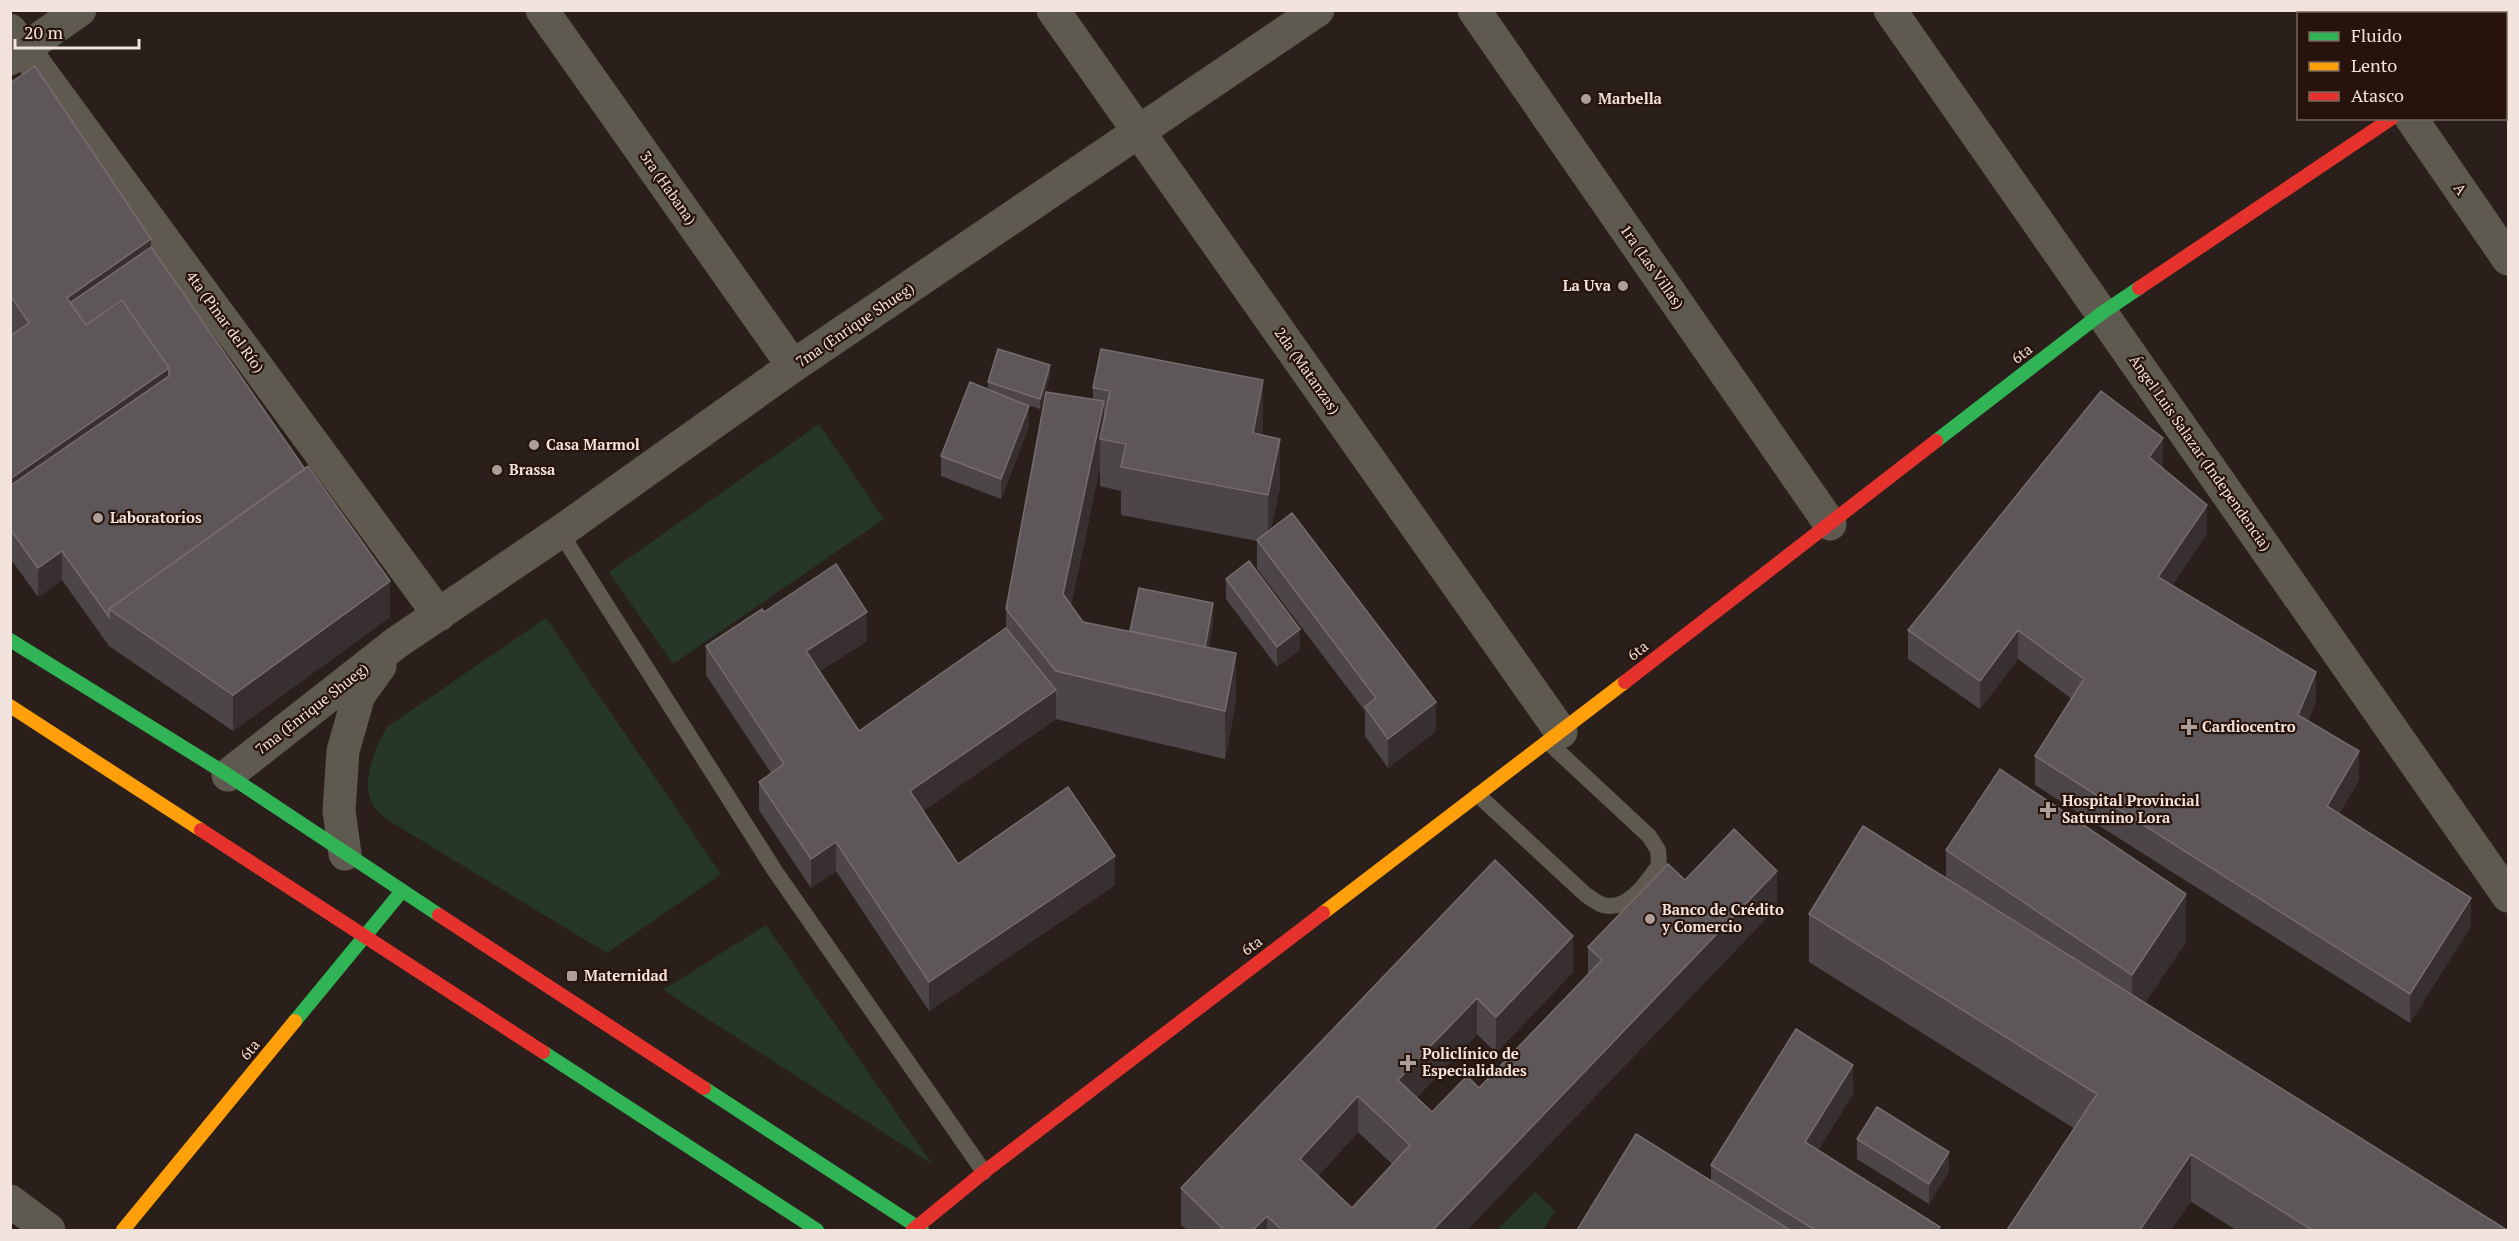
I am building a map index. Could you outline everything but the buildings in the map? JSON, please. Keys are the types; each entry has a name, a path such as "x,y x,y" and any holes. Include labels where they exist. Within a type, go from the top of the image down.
{"street":[{"path":"15,46 80,10"},
{"name":"3ra (Habana)","path":"542,10 794,366"},
{"name":"2da (Matanzas)","path":"1053,10 1554,737"},
{"name":"7ma (Enrique Shueg)","path":"228,775 396,643 560,532 794,366 1139,134 1318,10"},
{"name":"1ra (Las Villas)","path":"1474,10 1830,524"},
{"name":"Ángel Luis Salazar (Independencia)","path":"1890,10 2508,896"},
{"name":"4ta (Pinar del Río)","path":"15,46 439,615"},
{"name":"6ta","path":"917,1229 984,1172 1554,737 2102,313 2389,120"},
{"name":"A","path":"2412,120 2508,259"},
{"path":"10,640 228,775 917,1229"},
{"name":"7ma (Enrique Shueg)","path":"345,854 339,811 343,751 359,695 396,643"},
{"path":"10,706 817,1230"},
{"name":"6ta","path":"123,1230 402,891"},
{"path":"10,1201 50,1230"}],"lane":[{"path":"560,532 776,871 984,1172"},
{"path":"1478,795 1586,895 1603,905 1618,904 1629,900 1659,865 1658,850 1649,836 1554,737"}],"green space":[{"path":"819,424 884,519 673,664 609,572"},
{"path":"546,618 721,874 607,953 386,819 374,807 369,796 371,765 387,727"},
{"path":"766,925 932,1164 663,990"},
{"path":"1535,1192 1555,1211 1543,1230 1497,1230"}],"traffic: fast":[{"path":"1936,441 2102,313 2139,288"},
{"path":"10,640 228,775 439,915"},
{"path":"295,1021 402,891"},
{"path":"543,1052 817,1230"},
{"path":"704,1088 922,1230"}],"traffic: slow":[{"path":"1323,913 1625,682"},
{"path":"10,706 201,830"},
{"path":"123,1230 295,1021"}],"traffic: jam":[{"path":"2139,288 2389,120"},
{"path":"1625,682 1936,441"},
{"path":"201,830 543,1052"},
{"path":"913,1230 984,1172 1323,913"},
{"path":"439,915 704,1088"}],"place":[{"name":"Marbella","path":"1586,99"},
{"name":"La Uva","path":"1623,286"},
{"name":"Casa Marmol","path":"534,445"},
{"name":"Brassa","path":"497,470"},
{"name":"Laboratorios","path":"98,518"},
{"name":"Cardiocentro","path":"2189,727"},
{"name":"Hospital Provincial Saturnino Lora","path":"2048,810"},
{"name":"Banco de Crédito y Comercio","path":"1650,919"},
{"name":"Maternidad","path":"572,976"},
{"name":"Policlínico de Especialidades","path":"1408,1063"}]}
